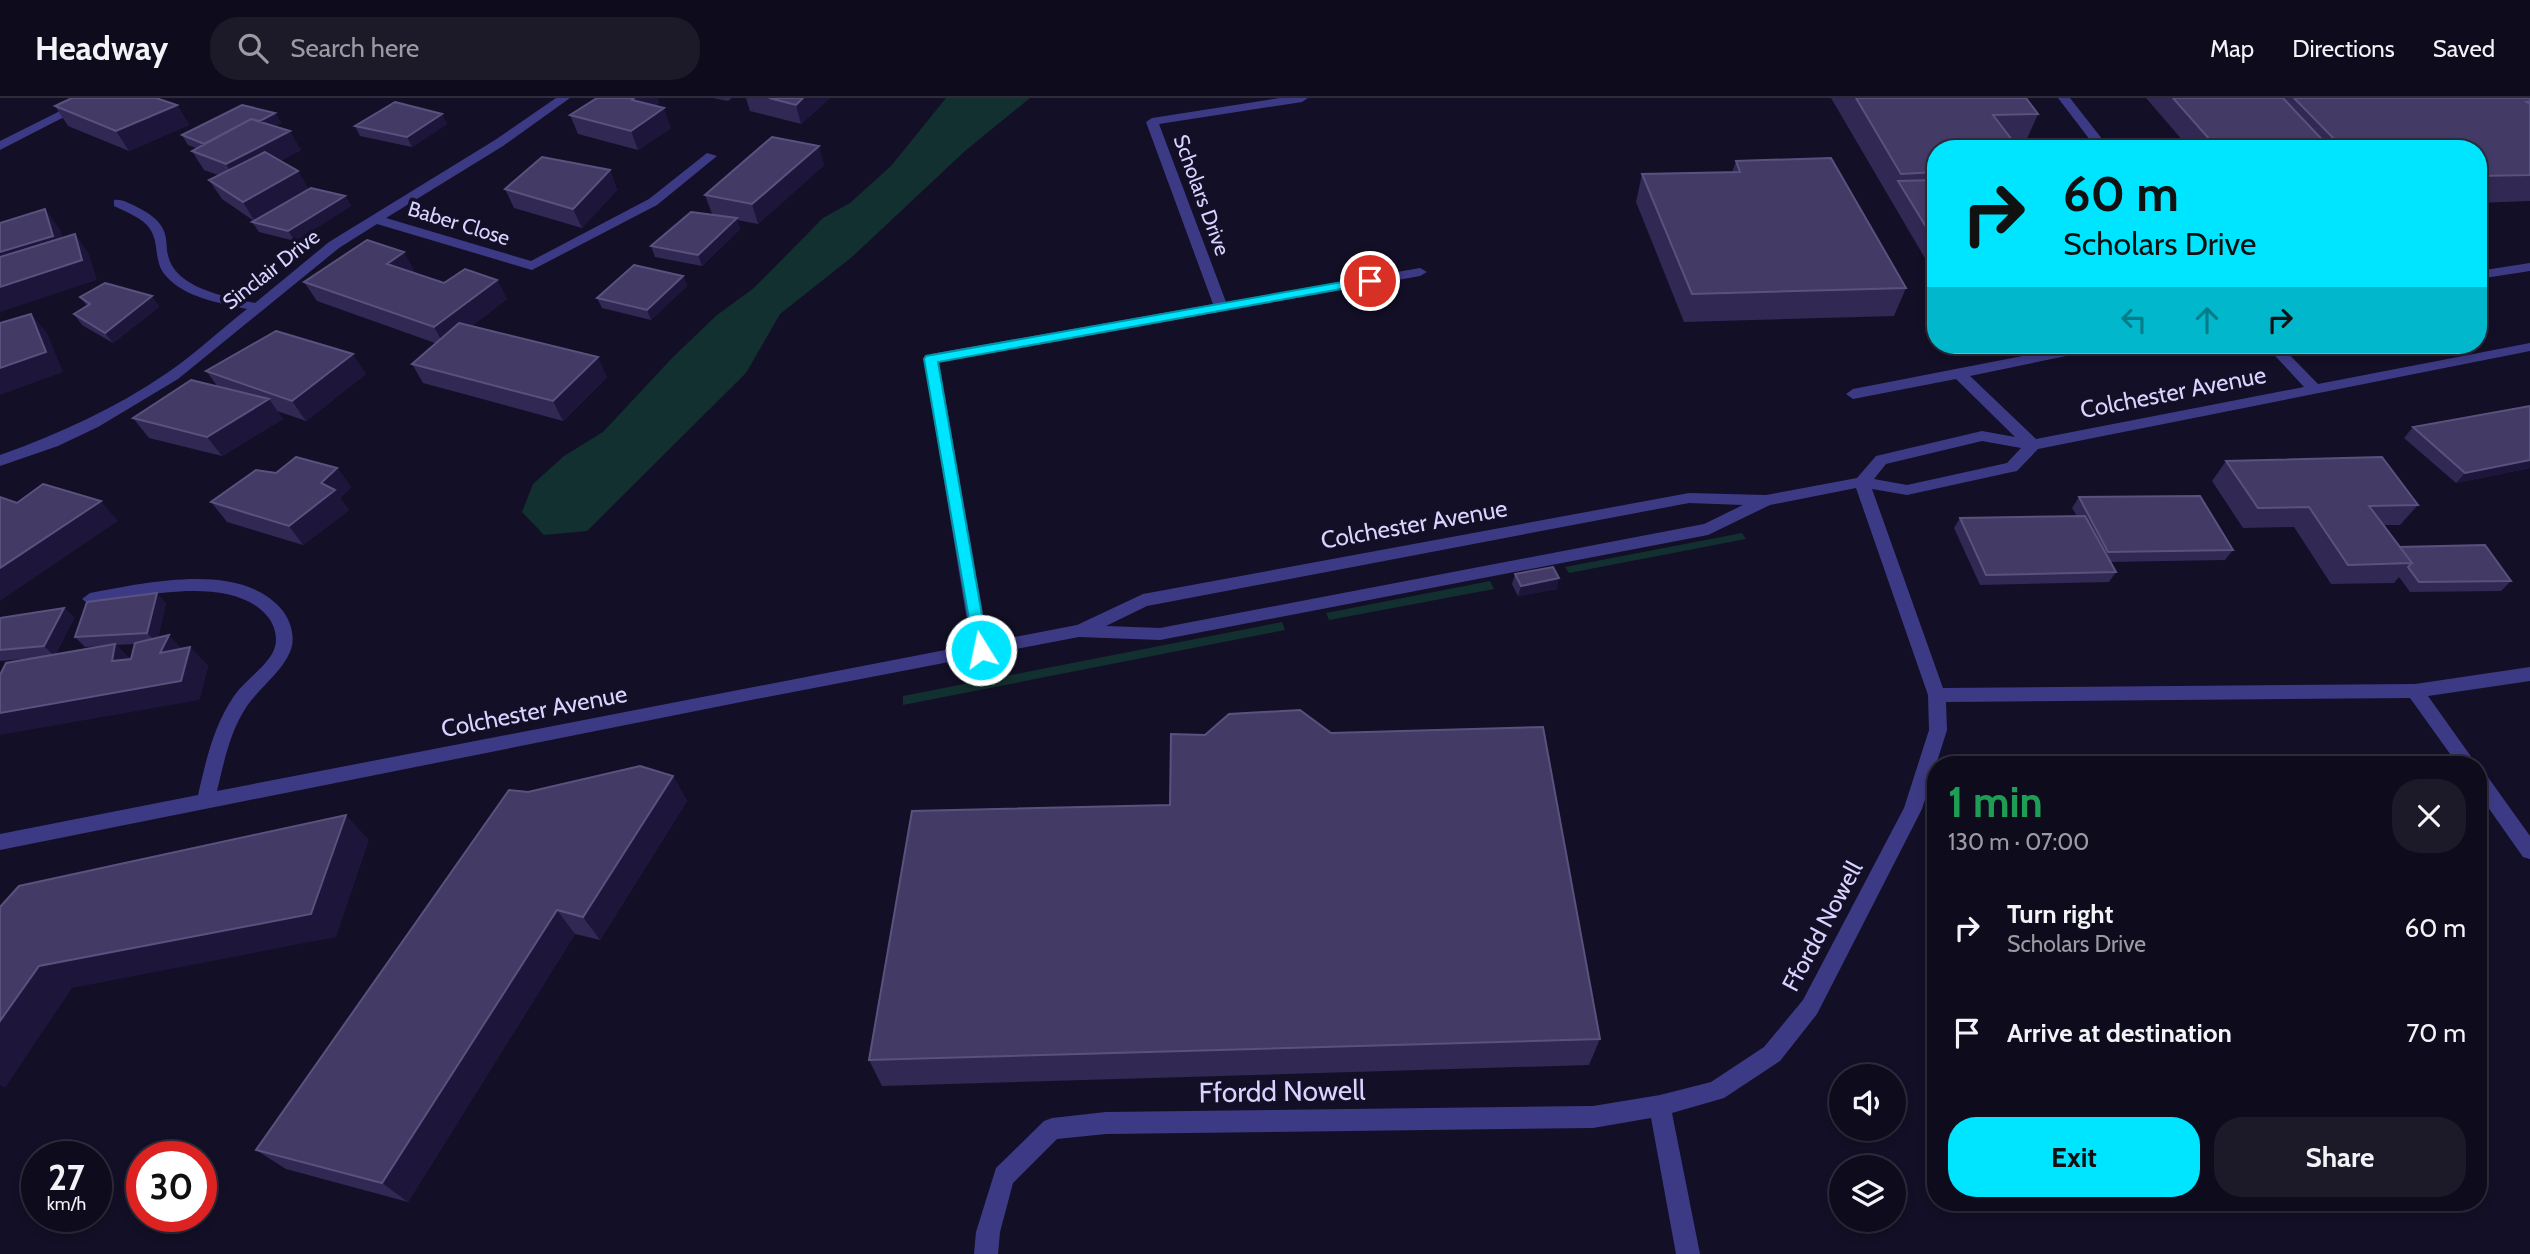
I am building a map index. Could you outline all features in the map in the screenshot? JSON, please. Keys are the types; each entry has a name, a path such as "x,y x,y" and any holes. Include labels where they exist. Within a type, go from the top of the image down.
{"street":[{"path":"0,146 96,98"},
{"name":"Sinclair Drive","path":"0,461 53,442 135,400 173,376 334,246 499,143 564,98"},
{"name":"Scholars Drive","path":"1221,307 1152,122 1303,98"},
{"path":"2064,98 2097,140"},
{"name":"Baber Close","path":"374,219 532,266 653,202 711,156"},
{"path":"118,203 153,225 159,234 163,263 171,274 200,291 256,307"},
{"path":"2487,274 2530,268"},
{"path":"981,650 931,359 1420,272"},
{"name":"Colchester Avenue","path":"1862,482 1881,460 1982,436 2033,445 2530,346"},
{"path":"1853,394 2055,354"},
{"path":"2281,354 2314,388"},
{"path":"1959,373 2033,445"},
{"name":"Colchester Avenue","path":"1079,631 1143,600 1689,498 1766,500 1862,482 1907,490 2012,467 2033,445"},
{"name":"Ffordd Nowell","path":"1862,482 1937,695 1938,730 1930,756"},
{"name":"Colchester Avenue","path":"0,842 1079,631 1160,634 1708,529 1766,500"},
{"path":"90,599 168,586 206,585 232,589 256,598 275,610 284,630 283,650 242,699 227,722 206,800"},
{"path":"1937,695 2415,691 2530,674"},
{"path":"2415,691 2462,756"},
{"name":"Ffordd Nowell","path":"986,1254 988,1232 1004,1175 1052,1129 1106,1124 1593,1117 1660,1107 1716,1091 1772,1055 1811,1007 1913,809 1927,765"},
{"path":"2487,791 2530,851"},
{"path":"1660,1107 1688,1254"}],"green space":[{"path":"946,98 1030,98 965,151 852,257 780,314 746,373 587,531 544,535 522,512 533,484 564,456 603,432 673,357 717,315 754,288 823,218 850,203 891,166"},
{"path":"1742,533 1746,539 1569,573 1565,567"},
{"path":"1490,581 1494,589 1329,620 1326,613"},
{"path":"1282,622 1285,630 903,705 903,696"}],"building":[{"path":"72,98 156,98 177,105 116,131 55,106"},
{"path":"597,98 634,98 632,100 664,108 631,131 570,115"},
{"path":"769,98 803,98 796,105"},
{"path":"1856,98 2026,98 2038,114 1993,115 2012,140 1927,140 1927,173 1901,174"},
{"path":"2173,98 2283,98 2323,140 2210,140"},
{"path":"2294,98 2530,98 2530,102 2527,102 2530,104 2530,175 2487,176 2487,140 2335,140"},
{"path":"395,102 442,114 407,137 355,126"},
{"path":"242,105 275,113 260,121 251,119 204,144 182,135"},
{"path":"251,119 290,131 226,164 192,151"},
{"path":"772,137 819,146 752,204 705,195"},
{"path":"265,152 298,171 243,202 209,180"},
{"path":"542,157 610,170 573,209 505,189"},
{"path":"1831,158 1906,288 1692,294 1642,174 1740,172 1736,161"},
{"path":"1927,180 1927,228 1898,181"},
{"path":"311,188 345,196 288,231 252,222"},
{"path":"45,209 53,236 0,252 0,223"},
{"path":"691,212 737,218 698,255 651,246"},
{"path":"75,234 82,260 0,287 0,257"},
{"path":"367,240 404,252 387,264 444,283 465,269 497,280 434,327 304,282"},
{"path":"634,265 683,276 647,310 597,298"},
{"path":"105,283 152,296 105,333 74,314 90,304 80,297"},
{"path":"31,314 46,352 0,368 0,323"},
{"path":"459,323 598,357 553,401 412,364"},
{"path":"276,331 353,354 292,401 206,371"},
{"path":"191,380 269,399 207,437 133,418"},
{"path":"2530,406 2530,460 2465,473 2413,427"},
{"path":"296,457 337,468 321,483 335,490 289,526 211,502 256,470 276,473"},
{"path":"2382,457 2418,505 2369,506 2412,563 2348,565 2309,507 2258,508 2226,461"},
{"path":"43,484 101,501 0,568 0,497 17,503"},
{"path":"2200,496 2233,550 2108,552 2079,497"},
{"path":"2085,516 2116,572 1986,575 1960,518"},
{"path":"2485,545 2511,581 2419,582 2408,567 2412,563 2400,547"},
{"path":"1553,567 1559,578 1521,586 1515,574"},
{"path":"157,593 147,633 75,637 87,602"},
{"path":"64,608 44,646 0,650 0,618"},
{"path":"169,635 160,653 190,647 181,681 0,713 0,675 6,663 115,644 112,661 131,659 135,643"},
{"path":"1300,710 1331,733 1543,727 1600,1039 869,1060 912,811 1170,805 1171,734 1205,735 1229,714"},
{"path":"640,766 673,776 583,917 557,910 382,1183 256,1150 509,790 528,792"},
{"path":"346,815 311,914 39,966 0,1021 0,907 19,886"}],"route":[{"path":"981,650 931,359 1370,281"}]}
